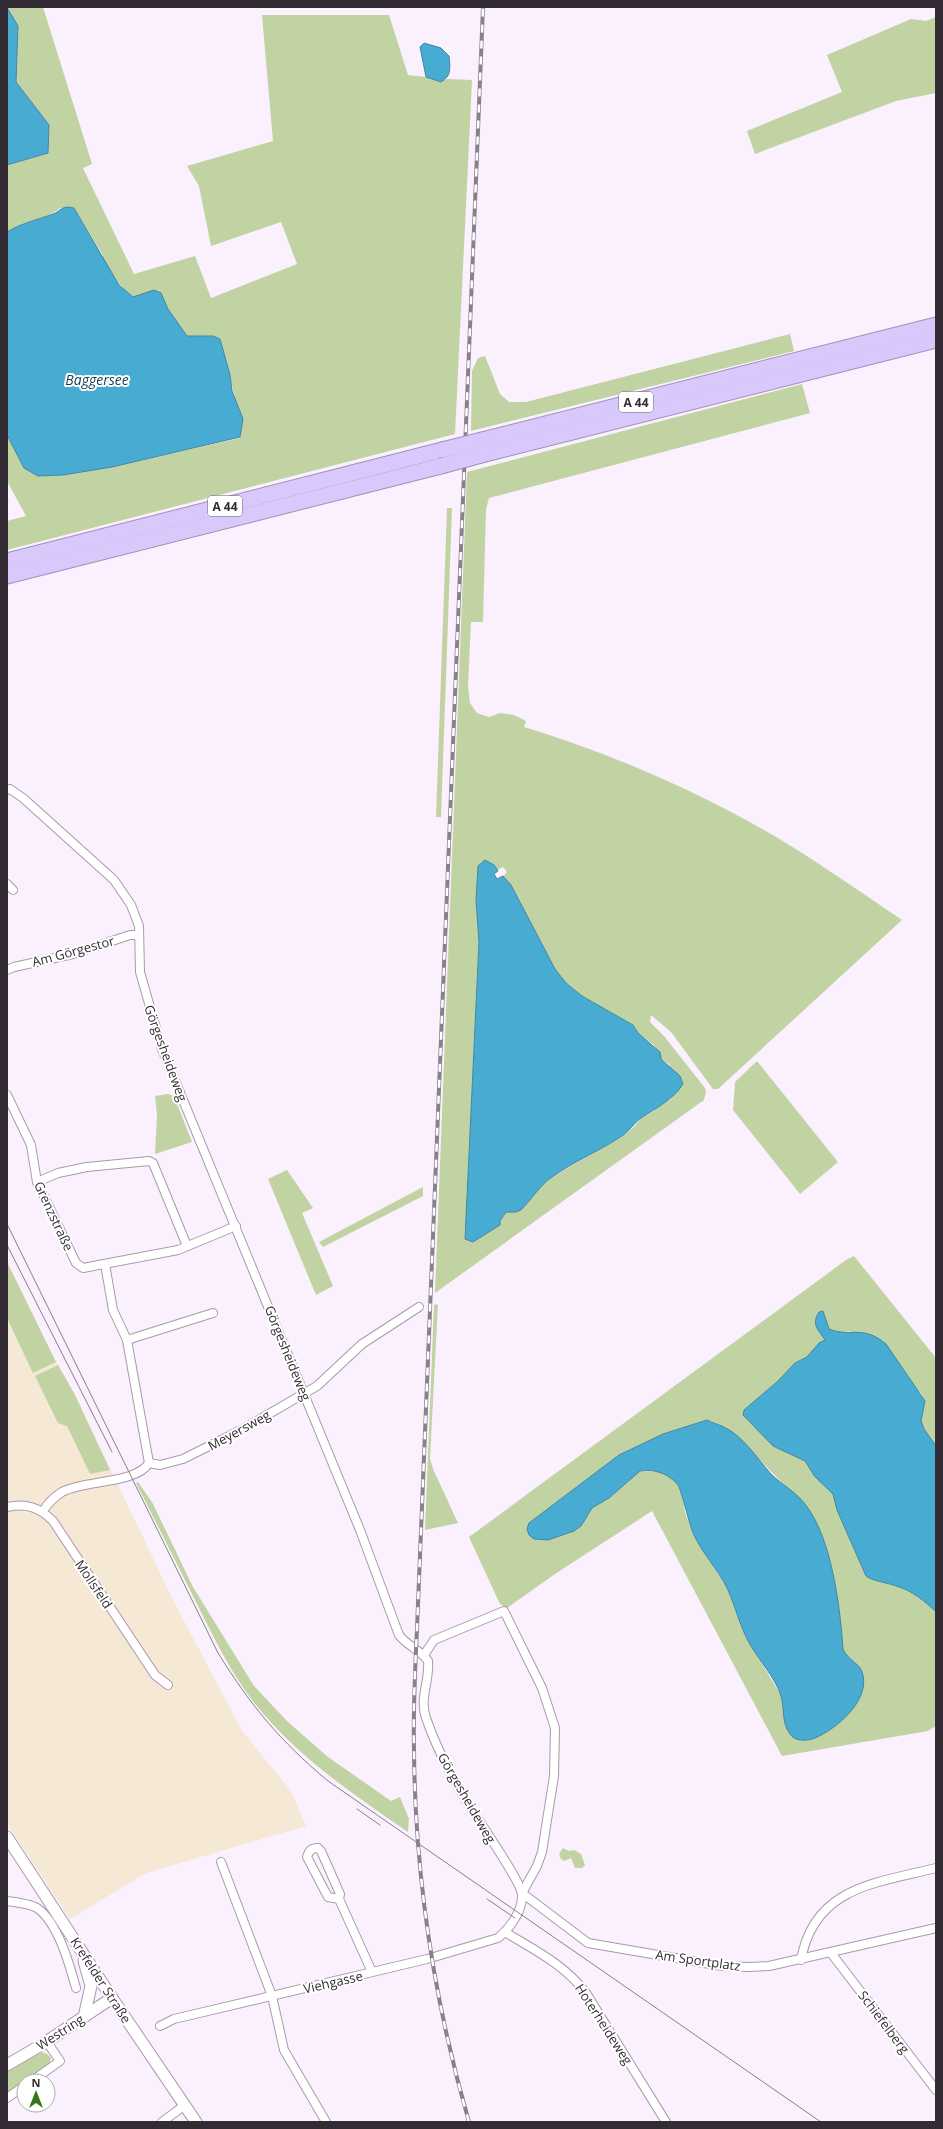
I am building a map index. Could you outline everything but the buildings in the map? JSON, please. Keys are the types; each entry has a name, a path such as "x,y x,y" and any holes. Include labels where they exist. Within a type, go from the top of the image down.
{"highway":[{"name":"A 44","path":"7,576 441,466 483,447 936,325"},
{"name":"A 44","path":"7,561 442,450 483,447 936,340"}],"main road":[{"name":"Krefelder Straße","path":"7,1837 112,1998 196,2122"},
{"path":"81,1950 91,1986 84,2017"},
{"name":"Westring","path":"7,2065 47,2042 112,1998"}],"street":[{"name":"Görgesheideweg","path":"9,790 114,880 131,905 139,926 140,972 162,1049 305,1393 360,1530 399,1635 410,1646 424,1655 428,1661 429,1666 423,1703 425,1716 448,1771 513,1874 522,1893"},
{"name":"Am Görgestor","path":"7,970 14,967 73,954 130,935 139,935"},
{"name":"Grenzstraße","path":"7,1095 31,1145 37,1182 76,1263 83,1268 178,1250 236,1226"},
{"path":"37,1182 58,1173 87,1167 149,1161 153,1163 187,1246"},
{"path":"7,1507 18,1505 31,1506 43,1511 51,1500 64,1491 134,1474 146,1468 149,1463 127,1340 113,1310 105,1264"},
{"name":"Meyersweg","path":"149,1463 160,1465 183,1460 230,1436 305,1393 317,1386 362,1344 419,1307"},
{"path":"127,1340 213,1313"},
{"name":"Mollsfeld","path":"43,1511 53,1521 155,1675 168,1685"},
{"path":"424,1655 434,1640 504,1611 542,1688 555,1728 554,1776 542,1852 537,1866 522,1893 521,1908 505,1932"},
{"path":"339,1899 328,1897 317,1877 307,1857 309,1851 313,1848 318,1848 321,1851 340,1894 339,1899 372,1972"},
{"path":"221,1862 272,1996 284,2050 326,2122"},
{"path":"801,1960 808,1934 816,1920 837,1900 856,1888 936,1868"},
{"name":"Am Sportplatz","path":"522,1893 588,1943 722,1966 769,1966 801,1960 936,1928"},
{"path":"7,1901 37,1908 48,1920 61,1944 76,1988"},
{"name":"Viehgasse","path":"160,2026 174,2019 372,1972 498,1938 505,1932"},
{"name":"Hoterheideweg","path":"505,1932 560,1965 574,1977 586,1993 666,2122"},
{"name":"Schiefelberg","path":"831,1953 936,2090"},
{"path":"43,2073 60,2061 47,2042"},
{"path":"7,2098 16,2092"},
{"path":"162,2122 185,2105"}],"shaded area":[{"path":"7,1262 56,1362 75,1395 173,1600 242,1731 291,1791 306,1826 146,1873 70,1919 7,1823"}],"green space":[{"path":"8,7 43,7 92,164 83,168 134,274 195,256 211,298 297,264 281,222 211,246 199,186 187,166 273,141 262,15 389,15 408,75 426,77 441,82 447,79 472,80 455,434 7,550 7,521 26,516 7,481 7,435 24,468 38,476 63,475 112,467 240,438 236,402 220,339 213,336 187,336 168,309 161,293 141,294 133,297 128,293 119,284 102,258 103,255 74,208 60,208 50,214 7,232 7,165 48,153 49,125 16,82 18,26"},
{"path":"936,17 936,93 896,101 755,154 747,131 842,92 827,55 911,19 926,21"},
{"path":"790,334 794,351 471,431 472,371 478,358 485,356 500,394 509,402 526,402"},
{"path":"802,384 810,413 489,498 486,509 483,622 471,622 468,686 470,703 477,713 489,717 500,713 514,715 526,721 524,727 581,746 637,768 719,806 786,843 902,920 718,1089 713,1089 671,1032 651,1015 650,1022 664,1036 705,1088 706,1092 704,1100 435,1293 467,472","holes":["494,865 497,870 503,867 507,872 503,876 511,885 555,969 566,983 582,996 633,1025 638,1033 654,1045 661,1059 669,1064 681,1087 670,1100 660,1104 654,1111 641,1118 634,1127 620,1138 550,1178 530,1198 528,1203 516,1212 506,1212 500,1221 500,1225 473,1242 465,1238 479,942 476,900 478,866"]},
{"path":"447,508 452,508 441,817 436,817"},
{"path":"757,1061 838,1162 800,1194 733,1110 735,1082"},
{"path":"168,1094 174,1096 192,1142 155,1154 157,1115 155,1096"},
{"path":"287,1170 313,1208 302,1213 333,1286 316,1295 268,1179"},
{"path":"423,1187 423,1196 323,1247 319,1242"},
{"path":"854,1256 936,1358 936,1446 922,1425 921,1417 924,1401 921,1393 850,1331 838,1333 829,1329 825,1321 826,1339 819,1343 807,1357 795,1363 778,1381 744,1410 743,1415 773,1446 805,1461 815,1478 833,1494 863,1570 878,1581 891,1584 912,1593 936,1612 936,1726 928,1731 782,1756 652,1511 555,1574 507,1608 500,1604 469,1537 846,1260","holes":["707,1420 725,1427 739,1438 788,1489 825,1544 835,1587 844,1654 855,1662 840,1723 814,1738 782,1697 751,1645 727,1588 693,1534 685,1512 681,1489 670,1477 661,1472 640,1471 609,1498 592,1508 529,1523 619,1455 663,1434"]},
{"path":"7,1262 56,1362 33,1373 7,1318"},
{"path":"438,1304 430,1458 433,1469 458,1523 425,1530 434,1305"},
{"path":"58,1365 75,1395 110,1470 90,1474 67,1426 58,1423 35,1376"},
{"path":"138,1482 152,1502 193,1587 254,1686 288,1722 328,1757 391,1801 400,1797 409,1819 408,1832 352,1793 316,1765 283,1735 256,1705 236,1677 219,1647 136,1483"},
{"path":"563,1848 569,1851 574,1850 581,1854 585,1865 582,1868 575,1868 571,1858 564,1861 561,1859 559,1854"},
{"path":"40,2053 49,2055 51,2058 49,2065 38,2073 16,2073 16,2089 7,2095 7,2072"}],"water":[{"path":"7,7 18,26 16,82 49,125 48,153 7,165"},
{"path":"424,43 441,48 449,56 449,74 445,80 441,82 426,77 420,47"},
{"name":"Baggersee","path":"67,207 74,208 119,285 133,297 154,290 161,293 168,309 187,336 213,336 220,339 230,375 232,391 243,419 240,437 112,467 63,475 38,476 24,468 7,435 7,232"},
{"path":"485,860 494,865 498,871 494,874 497,879 503,876 511,885 555,969 566,983 582,996 633,1025 638,1033 660,1052 661,1059 680,1076 683,1084 674,1095 641,1118 622,1136 552,1177 521,1210 516,1212 506,1212 500,1221 500,1225 473,1242 465,1239 479,942 476,900 478,866"},
{"path":"823,1311 829,1329 870,1334 886,1344 925,1401 921,1421 924,1429 936,1446 936,1612 907,1590 873,1580 866,1576 837,1510 833,1494 815,1477 805,1461 773,1446 743,1415 744,1410 778,1381 795,1363 807,1357 819,1343 825,1340 816,1327 817,1316 819,1312"},
{"path":"707,1420 731,1431 744,1442 771,1474 805,1504 822,1535 837,1594 843,1649 845,1653 860,1667 864,1685 861,1695 849,1713 832,1728 815,1738 798,1740 792,1737 787,1730 781,1698 777,1687 771,1675 747,1639 727,1588 693,1533 678,1485 670,1477 656,1471 640,1471 609,1498 592,1508 581,1526 574,1531 548,1540 534,1539 529,1535 527,1529 529,1523 619,1455 663,1434"}],"tram line":[{"path":"7,1224 218,1653 242,1690 267,1722 295,1752 328,1781 821,2122"},
{"path":"7,1245 112,1452"},
{"path":"357,1809 380,1825"},
{"path":"487,1899 515,1918"}],"railway":[{"path":"469,2122 446,2031 436,1984 429,1938 418,1844 415,1797 414,1720 483,7"}]}
